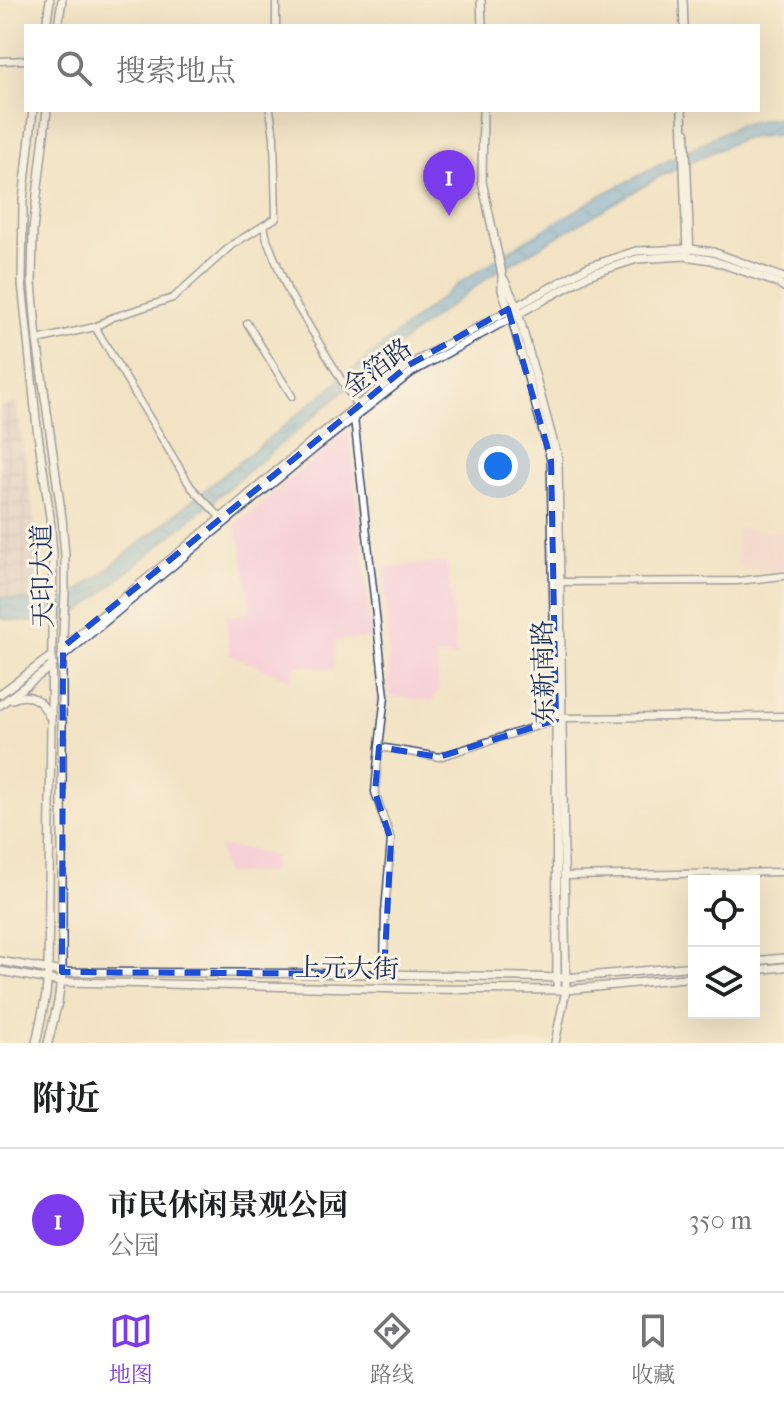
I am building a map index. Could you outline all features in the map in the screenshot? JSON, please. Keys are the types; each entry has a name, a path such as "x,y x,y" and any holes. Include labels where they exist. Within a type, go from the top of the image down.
{"main road":[{"path":"46,24 50,0"},
{"path":"58,24 62,0"},
{"path":"481,0 482,24"},
{"path":"681,0 682,24"},
{"name":"天印大道","path":"33,112 23,201 22,283 50,517 53,595 48,981 36,1043"},
{"name":"天印大道","path":"47,112 35,202 32,282 62,518 65,593 62,658 62,972 48,1043"},
{"path":"483,112 482,181 502,274 514,311"},
{"path":"684,112 688,251"},
{"name":"金箔路","path":"1,701 62,658 412,372 588,267 636,251 713,252 784,278"},
{"name":"金箔路","path":"688,251 784,287"},
{"name":"金箔路","path":"1,701 311,442 409,365 514,311"},
{"name":"东新南路","path":"514,311 558,459 562,990 555,1043"},
{"name":"东新南路","path":"514,311 551,460 566,876 562,978"},
{"path":"1,701 27,695 43,706 50,718"},
{"path":"760,960 784,958"},
{"name":"上元大街","path":"0,961 62,972 562,978 688,967"},
{"path":"760,969 784,967"},
{"name":"上元大街","path":"0,971 61,982 412,989 562,990 688,978"}],"street":[{"path":"276,0 276,24"},
{"path":"0,61 24,60"},
{"path":"37,340 95,327 111,318 173,298 233,244 276,218 270,112"},
{"path":"264,225 288,291 357,406"},
{"path":"247,323 292,396"},
{"path":"95,327 191,487 221,518"},
{"path":"354,418 385,696 375,792 391,840 384,974"},
{"path":"561,582 737,581 784,576"},
{"path":"379,747 439,757 560,719 784,716"},
{"path":"566,876 784,872"}],"highlighted area":[{"path":"508,309 551,460 556,720 439,757 379,747 375,792 391,840 384,974 62,972 63,647 409,365"}],"shaded area":[{"path":"16,402 38,545 39,604 0,597 0,407"},
{"path":"349,429 372,638 335,641 334,669 296,665 290,680 230,655 226,617 251,611 235,525"},
{"path":"737,528 784,531 784,571 736,569"},
{"path":"447,562 457,657 436,657 439,689 432,701 390,696 385,568"},
{"path":"219,847 248,849 273,856 273,873 225,874"}],"water":[{"path":"784,118 784,134 741,139 661,176 490,276 417,330 82,610 61,619 42,622 0,618 0,597 49,604 68,598 103,573 458,284 599,196 739,124"}],"waterway":[{"path":"501,254 565,217"},
{"path":"483,269 496,258"},
{"path":"271,450 306,421"}],"place":[{"name":"市民休闲景观公园","path":"449,216"}]}
